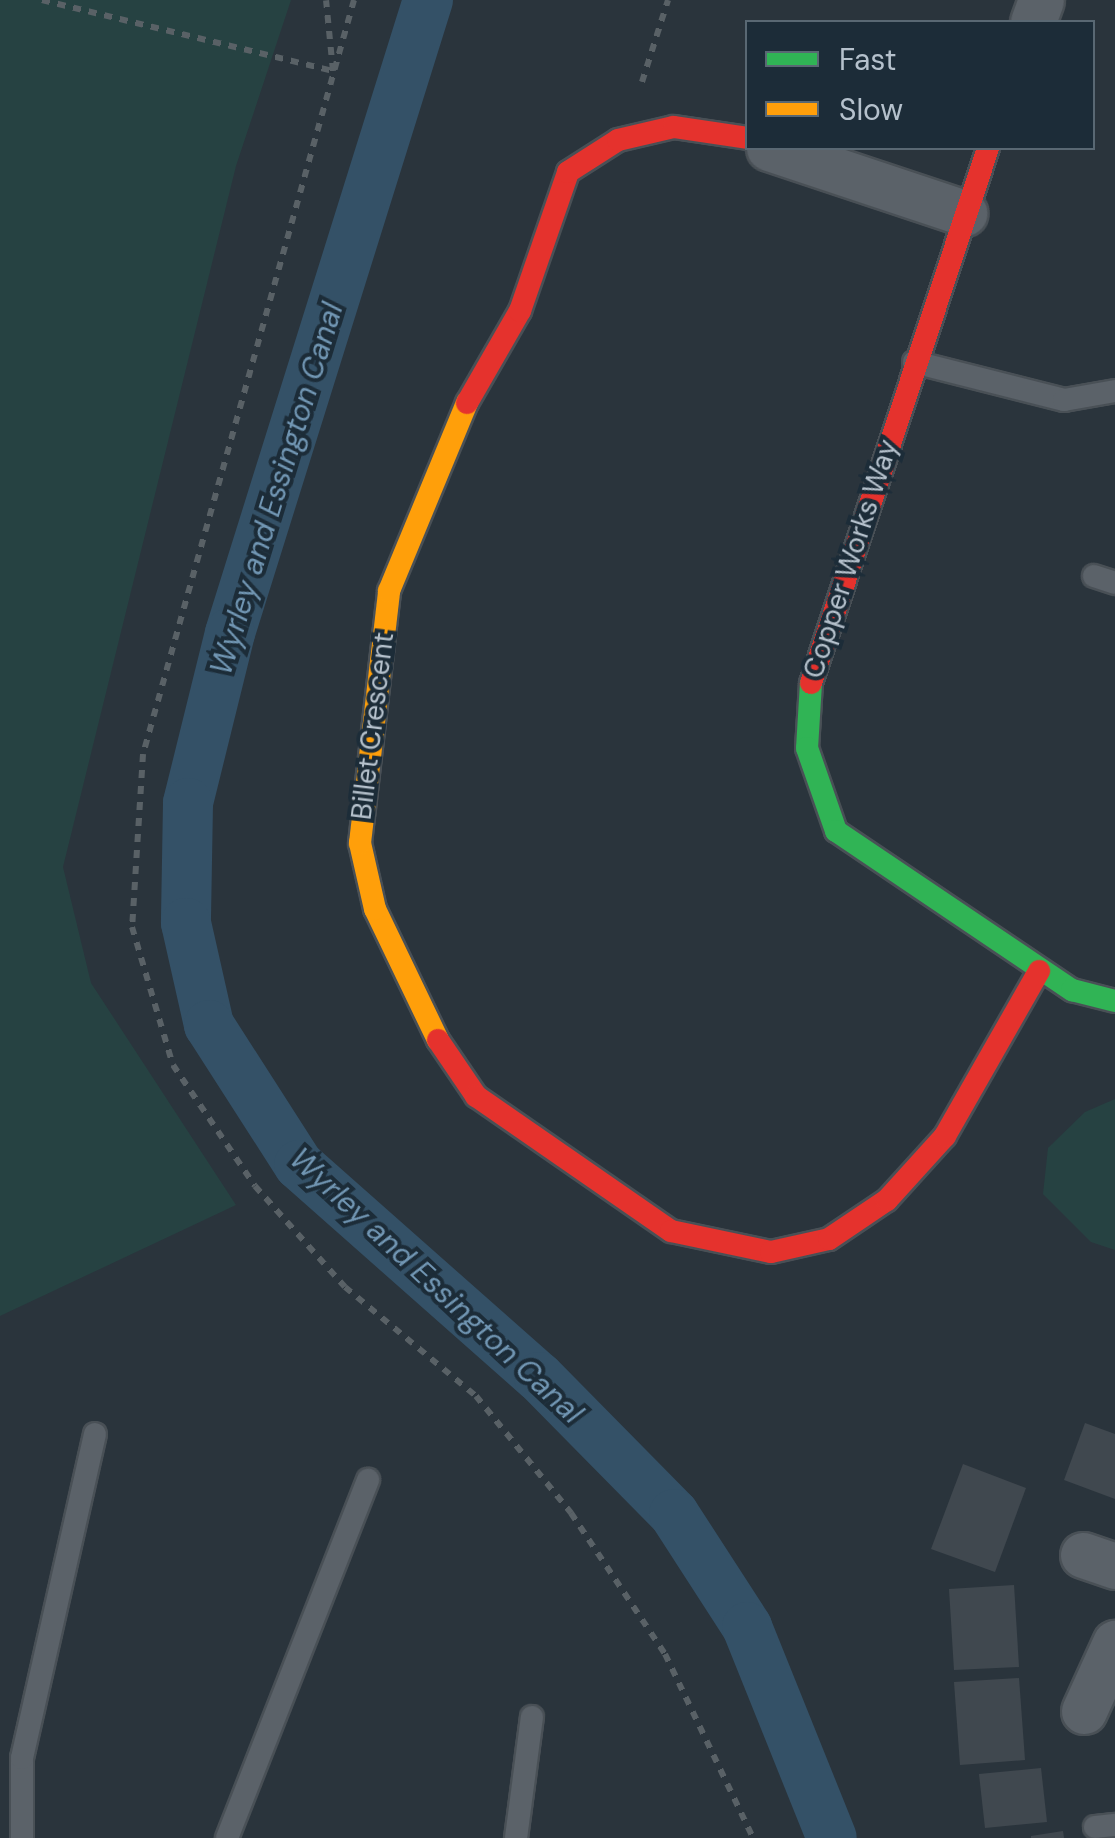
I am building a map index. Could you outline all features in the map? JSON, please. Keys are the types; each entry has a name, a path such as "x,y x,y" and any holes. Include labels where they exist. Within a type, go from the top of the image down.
{"street":[{"name":"Billet Crescent","path":"745,138 674,127 650,132 568,172 520,311 449,433 389,591 360,843 375,909 428,1024 476,1096 671,1230 718,1248 771,1252 829,1239 887,1200 945,1136 1039,971"},
{"path":"775,150 964,213"},
{"name":"Copper Works Way","path":"987,150 914,362 807,697 814,789 836,831 879,867 1039,971 1115,1001"},
{"path":"1084,1710 1115,1643"}],"lane":[{"path":"914,362 1064,400 1115,390"},
{"path":"22,1838 22,1758 95,1434"},
{"path":"228,1838 368,1480"},
{"path":"516,1838 532,1717"}],"path":[{"path":"42,0 333,71 326,0"},
{"path":"650,132 641,74 668,0"}],"green space":[{"path":"0,0 291,0 236,166 63,867 91,983 236,1205 0,1316"},
{"path":"1115,1099 1115,1250 1091,1242 1043,1194 1048,1148 1085,1112"}],"building":[{"path":"1085,1423 1115,1434 1115,1499 1064,1480"},
{"path":"963,1464 1026,1488 995,1572 931,1549"},
{"path":"1014,1585 1019,1667 954,1670 949,1589"},
{"path":"1019,1678 1025,1760 960,1765 954,1682"},
{"path":"1041,1768 1047,1822 985,1828 979,1774"},
{"path":"1063,1831 1064,1838 1031,1838 1031,1836"}],"waterway":[{"name":"Wyrley and Essington Canal","path":"428,0 230,633 188,803 186,923 209,1025 299,1165 539,1377 674,1514 747,1627 832,1838"}],"traffic: fast":[{"path":"811,683 807,748 836,831 1072,990 1115,1001"}],"traffic: slow":[{"path":"438,1040 375,909 360,843 389,591 467,403"}],"traffic: jam":[{"path":"467,403 520,311 568,172 618,140 674,127 745,138"},
{"path":"811,683 987,150"},
{"path":"438,1040 476,1096 671,1231 771,1252 829,1239 887,1200 945,1136 1039,971"}]}
